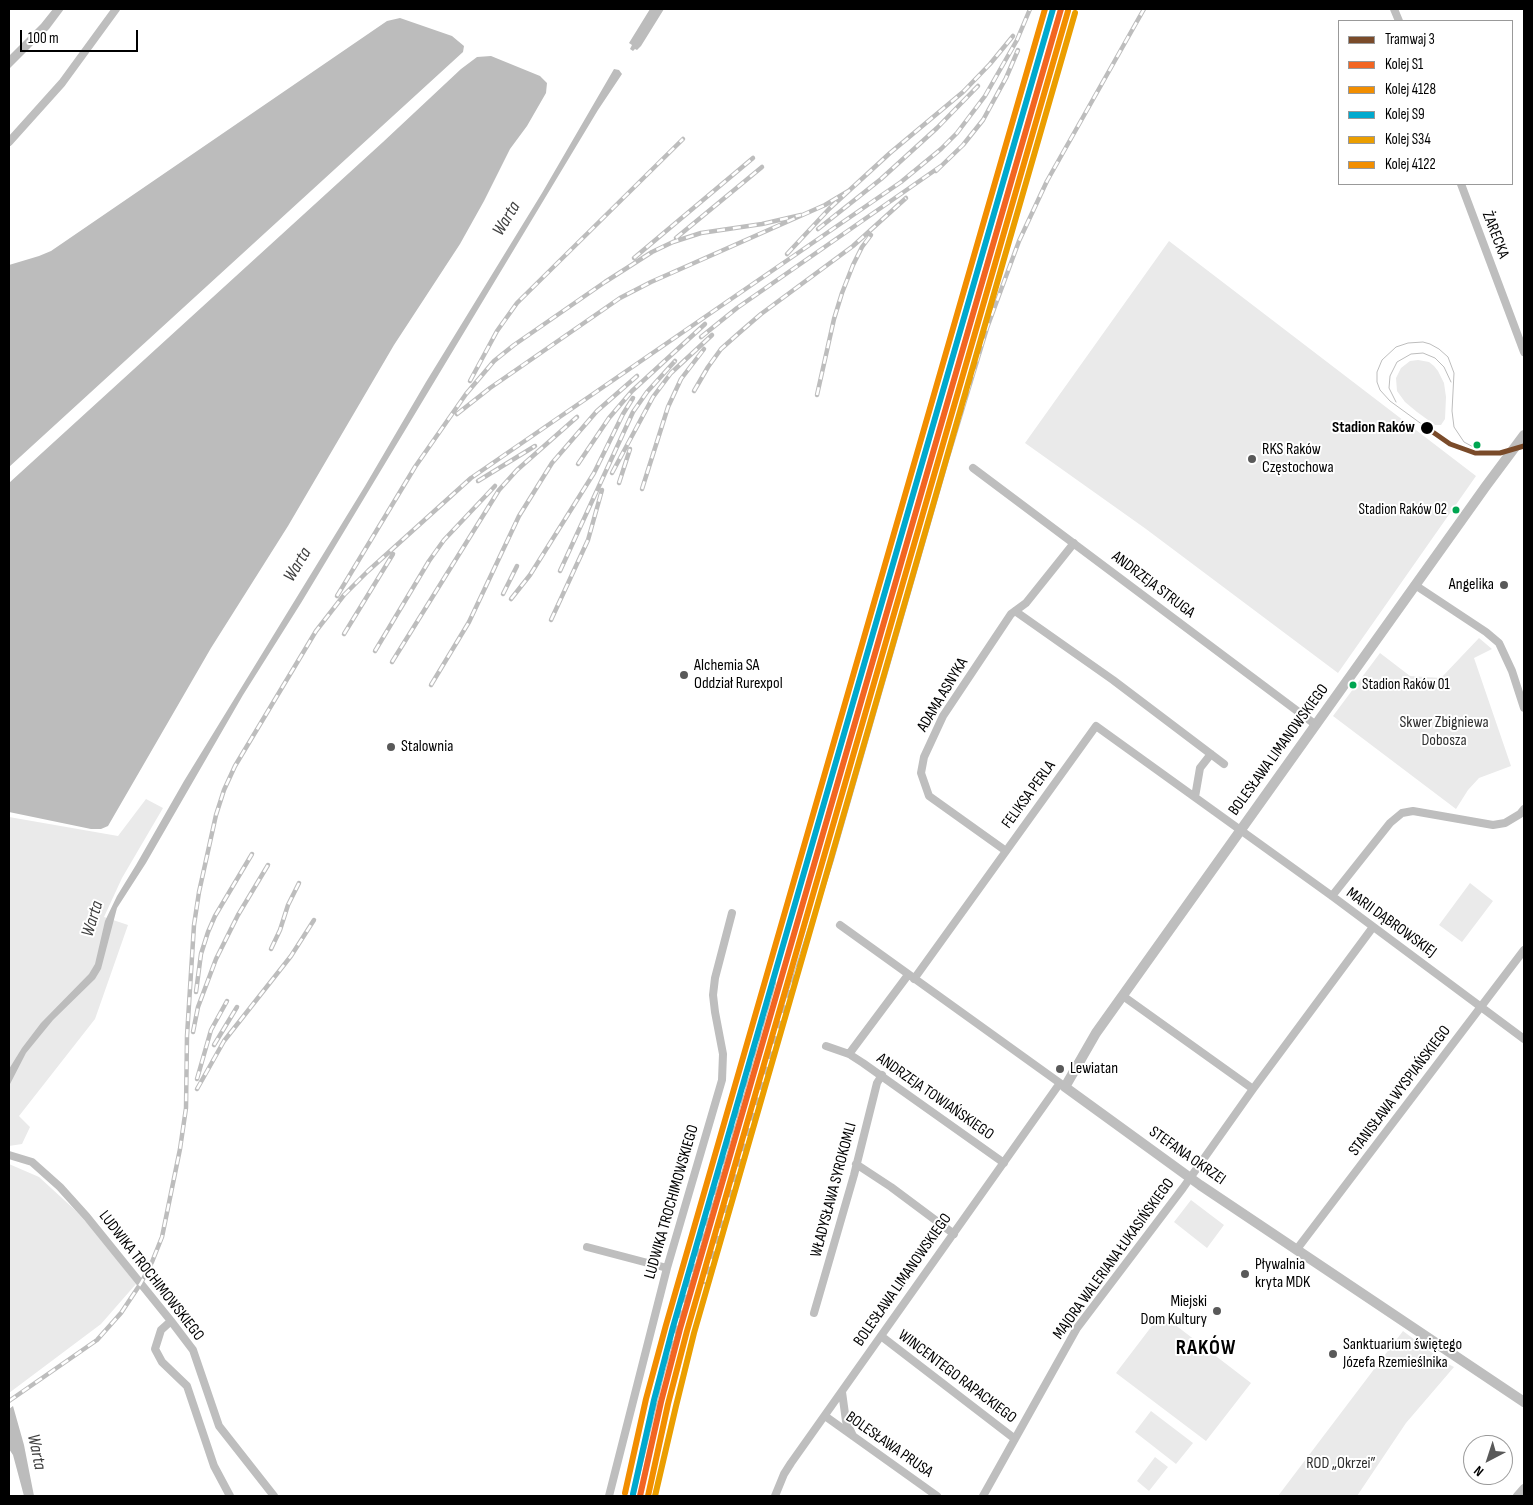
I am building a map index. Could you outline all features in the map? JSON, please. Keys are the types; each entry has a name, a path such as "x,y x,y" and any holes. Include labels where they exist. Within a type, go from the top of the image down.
{"street":[{"path":"9,142 62,83 116,9"},
{"name":"ŻARECKA","path":"1461,185 1524,352"},
{"name":"BOLESŁAWA LIMANOWSKIEGO","path":"775,1496 791,1464 824,1416 1004,1163 1063,1085 1123,996 1524,435"},
{"name":"ANDRZEJA STRUGA","path":"973,468 1316,724"},
{"name":"ADAMA ASNYKA","path":"1006,852 929,796 921,773 924,757 943,716 1011,614 1026,603 1074,543"},
{"path":"1415,585 1486,632 1499,644 1512,671 1524,708"},
{"path":"1015,611 1112,680 1224,764"},
{"name":"FELIKSA PERLA","path":"911,977 1006,852 1096,726 1241,830"},
{"path":"1195,797 1200,768 1211,754"},
{"path":"1332,896 1390,822 1402,813 1413,811 1493,824 1505,823 1524,809"},
{"name":"MARII DĄBROWSKIEJ","path":"1241,830 1482,1006 1524,1039"},
{"name":"LUDWIKA TROCHIMOWSKIEGO","path":"609,1496 667,1268 722,1080 723,1054 714,1012 713,995 715,978 732,913"},
{"name":"STEFANA OKRZEI","path":"840,925 1190,1178 1524,1402"},
{"name":"MAJORA WALERIANA ŁUKASIŃSKIEGO","path":"983,1496 1077,1328 1190,1178 1253,1089 1373,927"},
{"name":"STANISŁAWA WYSPIAŃSKIEGO","path":"1297,1249 1524,950"},
{"path":"849,1054 911,977"},
{"path":"1123,996 1253,1089"},
{"name":"ANDRZEJA TOWIAŃSKIEGO","path":"826,1046 849,1054 1004,1163"},
{"name":"WŁADYSŁAWA SYROKOMLI","path":"814,1313 877,1082 882,1076"},
{"name":"LUDWIKA TROCHIMOWSKIEGO","path":"9,1155 32,1162 60,1187 87,1217 171,1321 193,1350 219,1426 274,1496"},
{"path":"856,1164 891,1186 954,1234"},
{"path":"587,1247 667,1268"},
{"path":"171,1321 161,1330 155,1349 162,1362 187,1386 214,1466 230,1496"},
{"name":"WINCENTEGO RAPACKIEGO","path":"881,1336 1015,1439"},
{"path":"842,1392 846,1421 853,1436"},
{"name":"BOLESŁAWA PRUSA","path":"824,1416 937,1496"},
{"path":"1517,1496 1524,1488"}],"green space":[{"name":"RKS Raków Częstochowa","path":"1169,241 1476,476 1338,673 1146,529 1025,443"},
{"path":"1410,361 1429,362 1434,366 1444,383 1446,397 1445,419 1441,425 1435,425 1417,412 1405,402 1397,391 1396,378 1401,368"},
{"name":"Skwer Zbigniewa Dobosza","path":"1479,638 1492,649 1474,658 1511,766 1479,778 1468,790 1456,809 1333,716 1380,653 1410,676 1441,678"},
{"path":"146,799 163,808 122,878 104,917 128,925 95,1019 19,1116 30,1127 22,1144 9,1146 9,817 118,836"},
{"path":"1470,883 1493,901 1462,942 1439,925"},
{"path":"9,1164 39,1177 75,1210 97,1234 136,1284 101,1324 9,1393"},
{"path":"1191,1200 1224,1225 1207,1248 1174,1222"},
{"path":"1161,1314 1251,1383 1206,1441 1116,1373"},
{"name":"ROD „Okrzei”","path":"1403,1331 1454,1367 1406,1423 1357,1496 1278,1496"},
{"path":"1151,1411 1193,1443 1176,1464 1135,1432"},
{"path":"1155,1457 1168,1467 1149,1491 1137,1481"}],"shaded area":[{"path":"53,9 64,9 49,29 9,69 9,56"},
{"path":"650,9 664,9 641,46 633,51 630,49 632,45 629,43"},
{"path":"400,18 452,36 464,46 463,52 9,467 9,265 51,251 387,21"},
{"path":"491,56 540,76 547,83 546,93 527,126 510,149 460,244 394,345 288,526 211,648 108,826 101,829 91,829 9,812 9,483 461,69 477,57"},
{"path":"614,69 619,70 622,74 598,110 301,603 243,695 146,863 117,908 101,969 95,979 53,1020 26,1053 9,1086 9,1069 22,1048 41,1023 89,974 95,964 105,921 117,896 184,781 542,193"},
{"path":"13,1406 24,1445 34,1496 24,1496 13,1455 9,1449 9,1409"}],"tram line":[{"path":"1427,428 1390,401 1380,390 1377,382 1377,372 1382,360 1396,347 1408,343 1423,342 1430,344 1448,357 1454,373 1452,411 1454,427 1464,442 1477,449"},
{"path":"1396,402 1389,388 1390,376 1397,362 1411,354 1423,353 1435,358 1444,367 1451,382"},
{"name":"3","path":"1427,428 1450,444 1475,453 1500,453 1524,446"}],"railway":[{"path":"9,1401 97,1340 121,1313 141,1283 162,1237 180,1149 186,1108 187,1036 194,925 199,892 216,815 224,790 235,766 316,631 344,595 368,571 471,478 901,182 941,149 957,133 985,96 1017,40 1030,9"},
{"path":"705,1282 773,1045 832,859 987,328 1019,241 1047,181 1144,9"},
{"path":"787,254 829,209 890,153 963,92 1013,36"},
{"path":"936,171 963,145 983,120 1006,78 1018,50"},
{"path":"818,229 881,179 937,128 978,86"},
{"path":"470,381 497,331 517,303 683,139"},
{"path":"634,258 753,158"},
{"path":"701,337 737,308 941,166"},
{"path":"676,238 762,167"},
{"path":"457,414 490,388 620,298 651,282 825,205 850,190"},
{"path":"694,391 721,349 761,314 853,246 906,198"},
{"path":"337,596 415,467 466,394 494,361 605,282 652,252 673,242 701,233 762,224 801,215"},
{"path":"817,395 834,319 842,293 853,265 862,247 871,235"},
{"path":"578,464 609,418 632,391 705,324"},
{"path":"612,473 653,397 671,373 712,335"},
{"path":"642,489 668,407 681,379 704,349"},
{"path":"560,571 633,412 647,392 675,361"},
{"path":"431,685 469,622 519,516 552,463 597,411 637,376"},
{"path":"511,599 530,575 594,473 633,398"},
{"path":"392,662 499,490 517,470 577,417"},
{"path":"478,481 535,446"},
{"path":"619,483 630,449"},
{"path":"375,651 429,561 444,540 495,486"},
{"path":"551,620 588,540 602,490"},
{"path":"344,634 393,554"},
{"path":"503,594 517,566"},
{"path":"196,992 201,954 208,932 215,916 252,854"},
{"path":"193,1032 198,1007 216,959 238,915 268,865"},
{"path":"271,949 280,930 288,905 299,883"},
{"path":"197,1089 224,1041 291,956 314,920"},
{"path":"633,1496 661,1379 774,983"},
{"path":"197,1079 211,1030 227,1001"},
{"path":"214,1045 237,1007"}],"rail line":[{"name":"4122","path":"625,1493 646,1399 666,1325 1045,9"},
{"name":"S9","path":"633,1494 673,1327 1053,9"},
{"name":"S1","path":"640,1496 680,1329 1061,9"},
{"name":"4128","path":"648,1496 668,1404 687,1331 1068,11"},
{"name":"S34","path":"655,1496 694,1333 1075,13"}],"place":[{"name":"Stadion Raków","path":"1427,428"},
{"name":"RKS Raków Częstochowa","path":"1252,459"},
{"name":"Stadion Raków 02","path":"1456,510"},
{"name":"Angelika","path":"1504,585"},
{"name":"Alchemia SA Oddział Rurexpol","path":"684,675"},
{"name":"Stadion Raków 01","path":"1353,685"},
{"name":"Stalownia","path":"391,747"},
{"name":"Lewiatan","path":"1060,1069"},
{"name":"Pływalnia kryta MDK","path":"1245,1274"},
{"name":"Miejski Dom Kultury","path":"1217,1311"},
{"name":"Sanktuarium świętego Józefa Rzemieślnika","path":"1333,1354"}],"district":[{"name":"RAKÓW","path":"1206,1349"}],"water label":[{"name":"Warta","path":"507,219"},
{"name":"Warta","path":"298,565"},
{"name":"Warta","path":"93,919"},
{"name":"Warta","path":"36,1452"}]}
